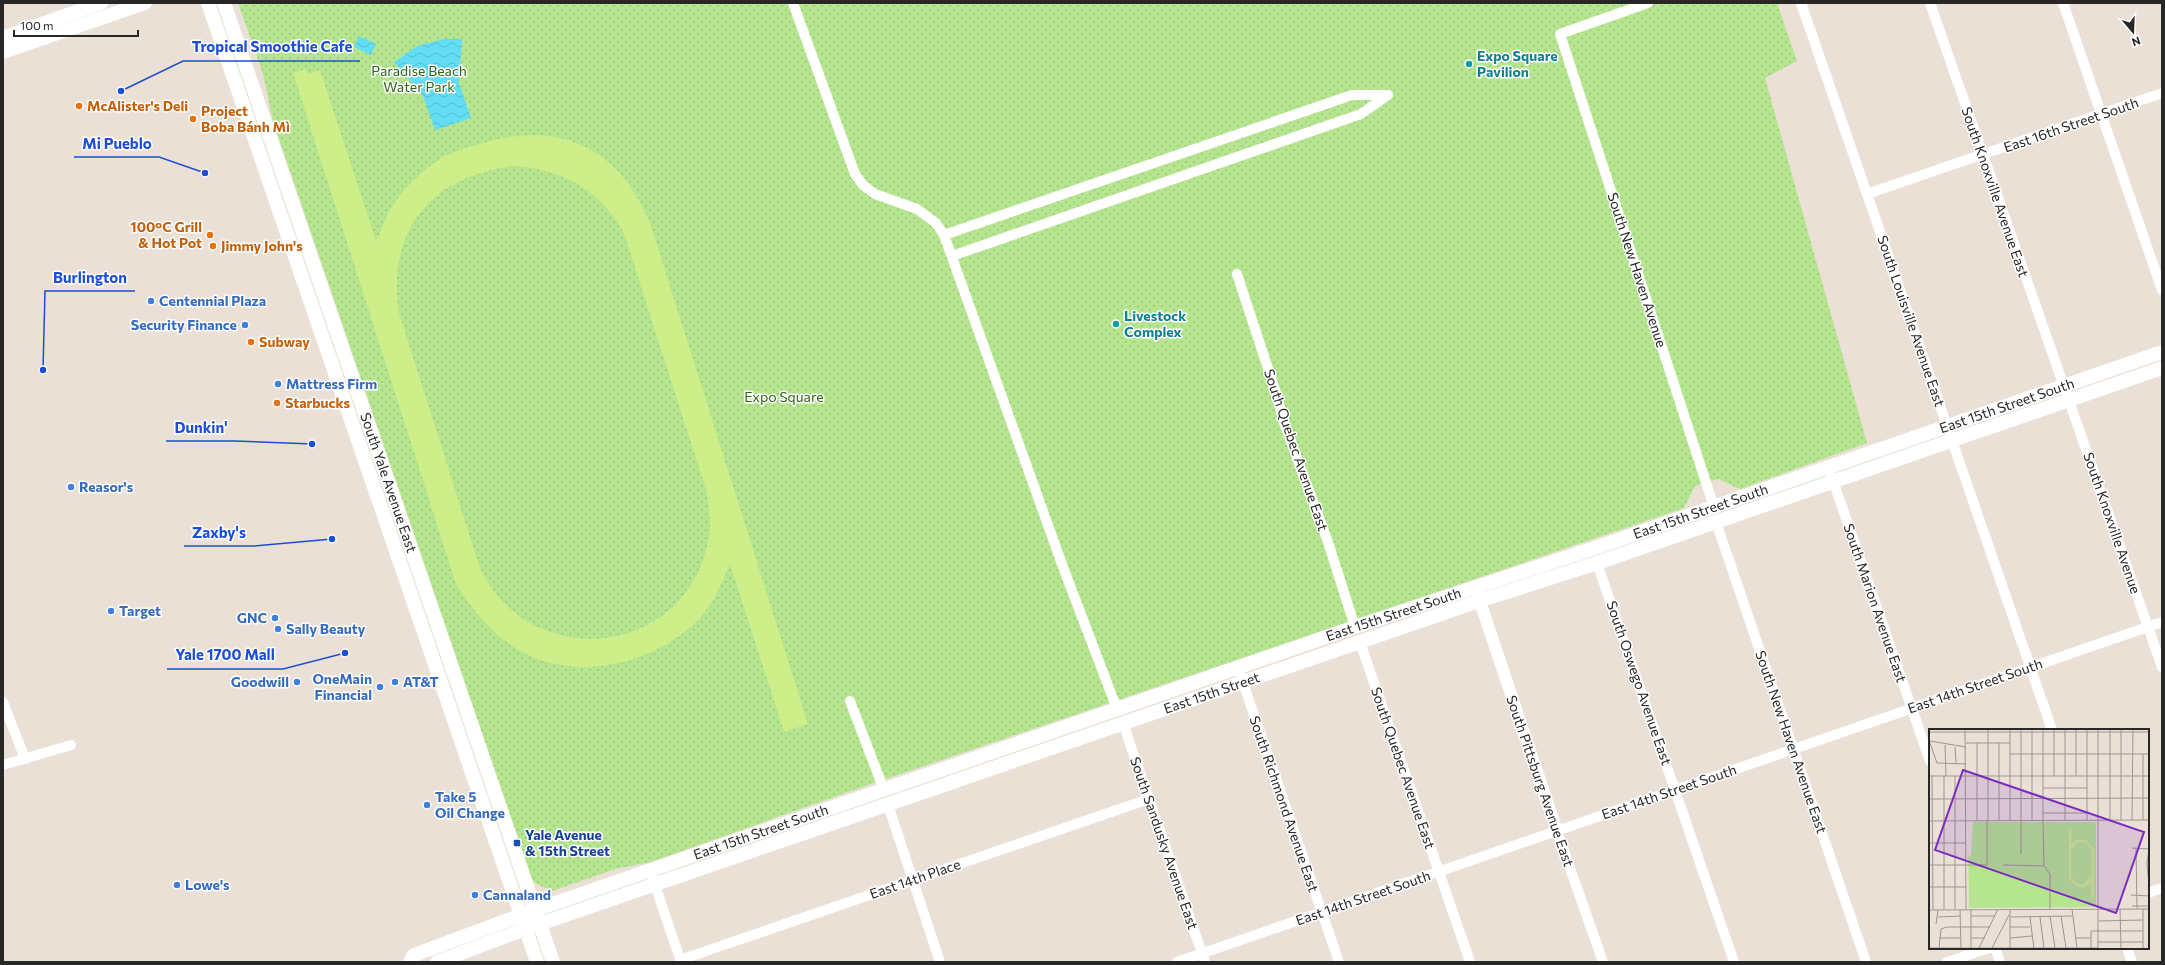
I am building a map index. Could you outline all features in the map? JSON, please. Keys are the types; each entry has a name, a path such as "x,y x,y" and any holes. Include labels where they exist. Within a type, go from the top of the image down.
{"main road":[{"path":"3,38 101,3"},
{"path":"3,52 145,3"},
{"name":"South Yale Avenue East","path":"208,3 396,556 537,962"},
{"name":"South Yale Avenue East","path":"224,3 553,962"},
{"path":"297,265 312,260"},
{"name":"East 15th Street South","path":"1238,668 1355,626 1592,549 1829,468 1947,427 2062,383 2162,352"},
{"path":"333,371 348,366"},
{"name":"East 15th Street South","path":"1300,662 1479,601 1597,563 2162,368"},
{"path":"361,452 376,447"},
{"path":"1714,507 1716,522"},
{"path":"1592,549 1597,563"},
{"path":"396,556 412,550"},
{"path":"1355,626 1360,642"},
{"name":"East 15th Street","path":"1123,723 1300,662"},
{"name":"East 15th Street","path":"1118,709 1238,668"},
{"path":"1118,709 1123,723"},
{"name":"East 15th Street South","path":"410,962 414,954 535,910 1118,709"},
{"name":"East 15th Street South","path":"436,962 525,929 655,886 1123,723"},
{"path":"458,735 473,729"},
{"path":"884,790 888,805"}],"street":[{"path":"793,3 855,174 863,185 876,194 917,209 936,223 944,235 1063,567 1118,709"},
{"name":"South New Haven Avenue","path":"1648,3 1560,34 1714,507"},
{"name":"South Louisville Avenue East","path":"1801,3 2052,729"},
{"name":"South Knoxville Avenue East","path":"1930,3 2062,383"},
{"path":"2063,3 2162,290"},
{"name":"East 16th Street South","path":"1867,194 2162,94"},
{"path":"944,235 1352,95 1388,95 1361,114 952,256"},
{"name":"South Quebec Avenue East","path":"1237,274 1278,399 1283,420 1328,542 1355,626"},
{"name":"South Knoxville Avenue","path":"2062,383 2162,667"},
{"name":"South Marion Avenue East","path":"1829,468 1929,758"},
{"name":"South New Haven Avenue East","path":"1716,522 1866,962"},
{"name":"South Oswego Avenue East","path":"1597,563 1734,962"},
{"name":"South Pittsburg Avenue East","path":"1475,586 1603,962"},
{"name":"East 14th Street South","path":"1177,962 1204,958 1322,912 2162,622"},
{"name":"South Quebec Avenue East","path":"1360,642 1470,962"},
{"name":"South Richmond Avenue East","path":"1238,668 1339,962"},
{"path":"850,701 884,790"},
{"path":"3,702 25,759"},
{"name":"South Sandusky Avenue East","path":"1123,723 1204,958"},
{"path":"3,765 71,745"},
{"name":"East 14th Place","path":"681,961 1149,799"},
{"path":"888,805 940,962"},
{"path":"650,871 681,961"},
{"path":"2149,893 2162,888"},
{"path":"1947,962 1985,949"},
{"path":"1995,949 2000,962"},
{"path":"2127,949 2132,962"}],"green space":[{"name":"Expo Square","path":"238,3 1777,3 1797,61 1765,78 1867,443 1740,489 1718,479 1695,486 1684,508 868,785 651,862 615,869 552,891 533,882 273,121 263,74"},
{"path":"305,69 308,74 320,70 376,241 395,202 417,177 435,162 446,156 483,143 512,137 538,135 563,139 585,147 605,160 623,177 638,199 651,226 808,724 784,732 730,564 717,593 705,613 699,619 682,634 663,646 642,656 620,663 575,667 552,663 531,656 508,643 498,635 471,606 456,584 293,73","holes":["515,166 530,168 560,176 586,189 598,199 620,226 628,246 707,493 710,523 708,541 699,569 685,593 667,612 645,626 620,635 593,639 566,636 538,627 519,616 503,602 489,584 479,565 399,313 397,283 400,256 408,232 421,211 439,194 460,181 486,171"]}],"water":[{"path":"359,36 376,44 371,55 354,47"},
{"path":"444,39 462,39 459,83 471,118 435,130 423,96 394,62 417,46"}],"place":[{"name":"Expo Square Pavilion","path":"1469,64"},
{"name":"Tropical Smoothie Cafe","path":"121,91"},
{"name":"McAlister's Deli","path":"79,106"},
{"name":"Project Boba Bánh Mì","path":"193,119"},
{"name":"Mi Pueblo","path":"205,173"},
{"name":"100°C Grill & Hot Pot","path":"210,235"},
{"name":"Jimmy John's","path":"213,246"},
{"name":"Centennial Plaza","path":"151,301"},
{"name":"Livestock Complex","path":"1116,324"},
{"name":"Security Finance","path":"245,325"},
{"name":"Subway","path":"251,342"},
{"name":"Burlington","path":"43,370"},
{"name":"Mattress Firm","path":"278,384"},
{"name":"Starbucks","path":"277,403"},
{"name":"Dunkin'","path":"312,444"},
{"name":"Reasor's","path":"71,487"},
{"name":"Zaxby's","path":"332,539"},
{"name":"Target","path":"111,611"},
{"name":"GNC","path":"275,618"},
{"name":"Sally Beauty","path":"278,629"},
{"name":"Yale 1700 Mall","path":"345,653"},
{"name":"Goodwill","path":"297,682"},
{"name":"AT&T","path":"395,682"},
{"name":"OneMain Financial","path":"380,687"},
{"name":"Take 5 Oil Change","path":"427,805"},
{"name":"Yale Avenue & 15th Street","path":"517,843"},
{"name":"Lowe's","path":"177,885"},
{"name":"Cannaland","path":"475,895"}],"park label":[{"name":"Paradise Beach Water Park","path":"419,80"}]}
